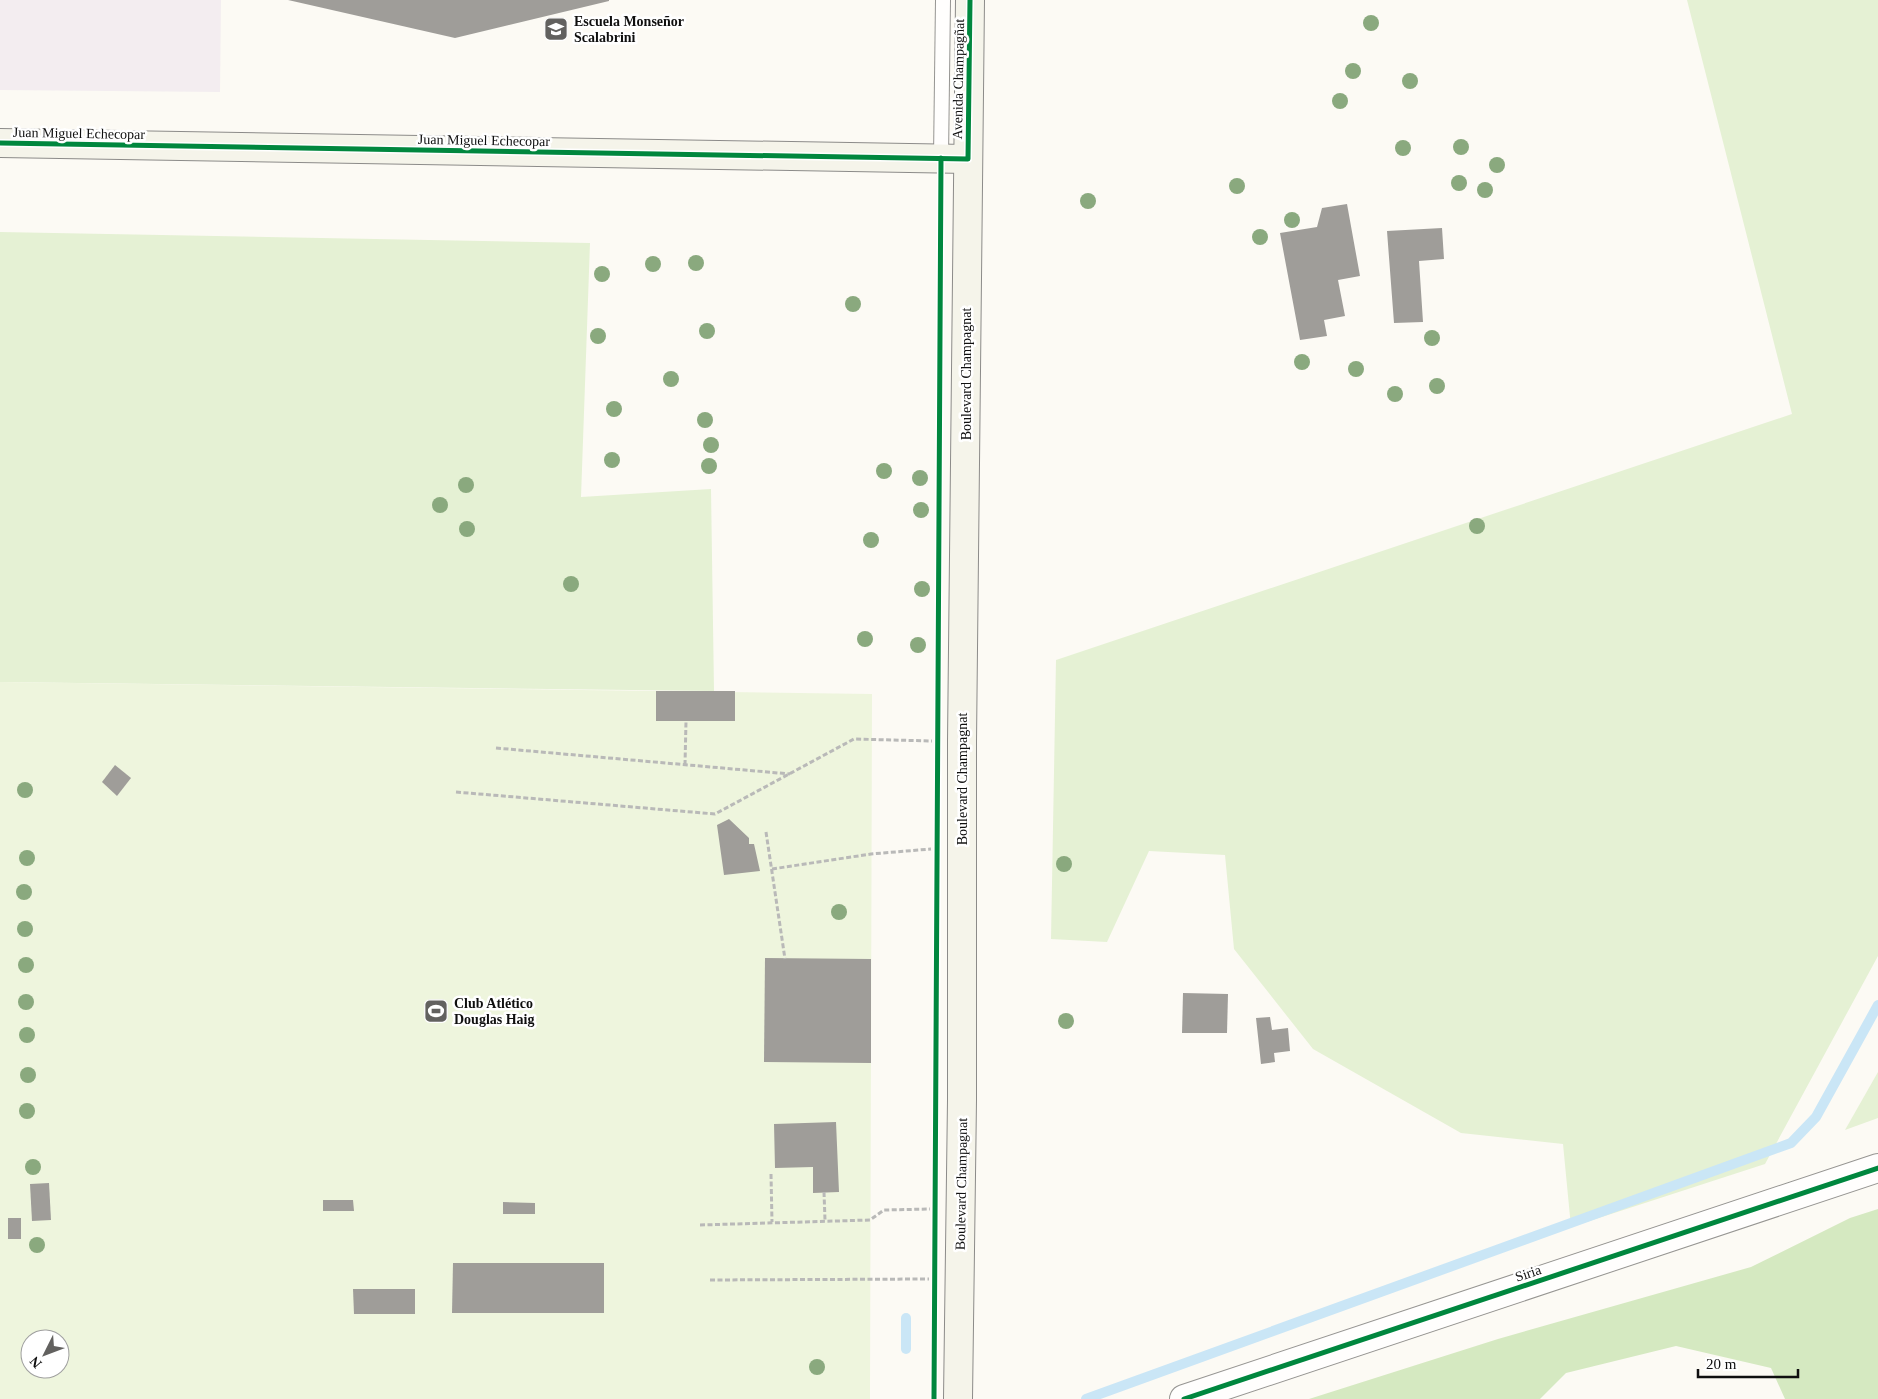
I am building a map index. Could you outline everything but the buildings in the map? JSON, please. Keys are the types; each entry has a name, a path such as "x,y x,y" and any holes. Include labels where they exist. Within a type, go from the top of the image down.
{"main road":[{"name":"Avenida Champagñat","path":"968,159 970,0"},
{"name":"Juan Miguel Echecopar","path":"0,143 968,159"},
{"name":"Boulevard Champagnat","path":"958,1399 962,1100 962,741 968,159"}],"street":[{"name":"Siria","path":"1184,1399 1878,1168"}],"lane":[{"path":"941,158 943,0"}],"path":[{"path":"686,721 686,765"},
{"path":"456,792 715,814 854,739 962,741"},
{"path":"496,748 790,774"},
{"path":"766,832 786,959"},
{"path":"772,869 871,854 962,847"},
{"path":"771,1174 772,1222"},
{"path":"824,1192 825,1220"},
{"path":"700,1225 870,1220 884,1210 936,1208"},
{"path":"710,1280 960,1278"}],"shaded area":[{"path":"0,0 221,0 220,92 0,90"}],"green space":[{"path":"1687,0 1878,0 1878,956 1765,1164 1571,1227 1563,1144 1461,1133 1313,1049 1234,949 1225,855 1149,851 1107,942 1051,939 1056,660 1792,414"},
{"path":"0,232 590,243 581,497 711,489 714,691 0,682"},
{"name":"Club Atlético Douglas Haig","path":"0,682 872,694 870,1399 0,1399"},
{"path":"1878,1072 1878,1118 1845,1130"},
{"path":"1878,1209 1878,1399 1785,1399 1771,1368 1676,1346 1566,1373 1540,1399 1309,1399 1498,1339 1751,1267 1850,1218"}],"waterway":[{"path":"1086,1399 1791,1143 1816,1117 1878,1005"},
{"path":"906,1318 906,1349"}],"cycle path":[{"path":"0,143 968,159 970,0"},
{"path":"934,1399 941,158"},
{"path":"1184,1399 1878,1168"}],"place":[{"name":"Escuela Monseñor Scalabrini","path":"556,29"},
{"name":"Club Atlético Douglas Haig","path":"436,1011"}]}
